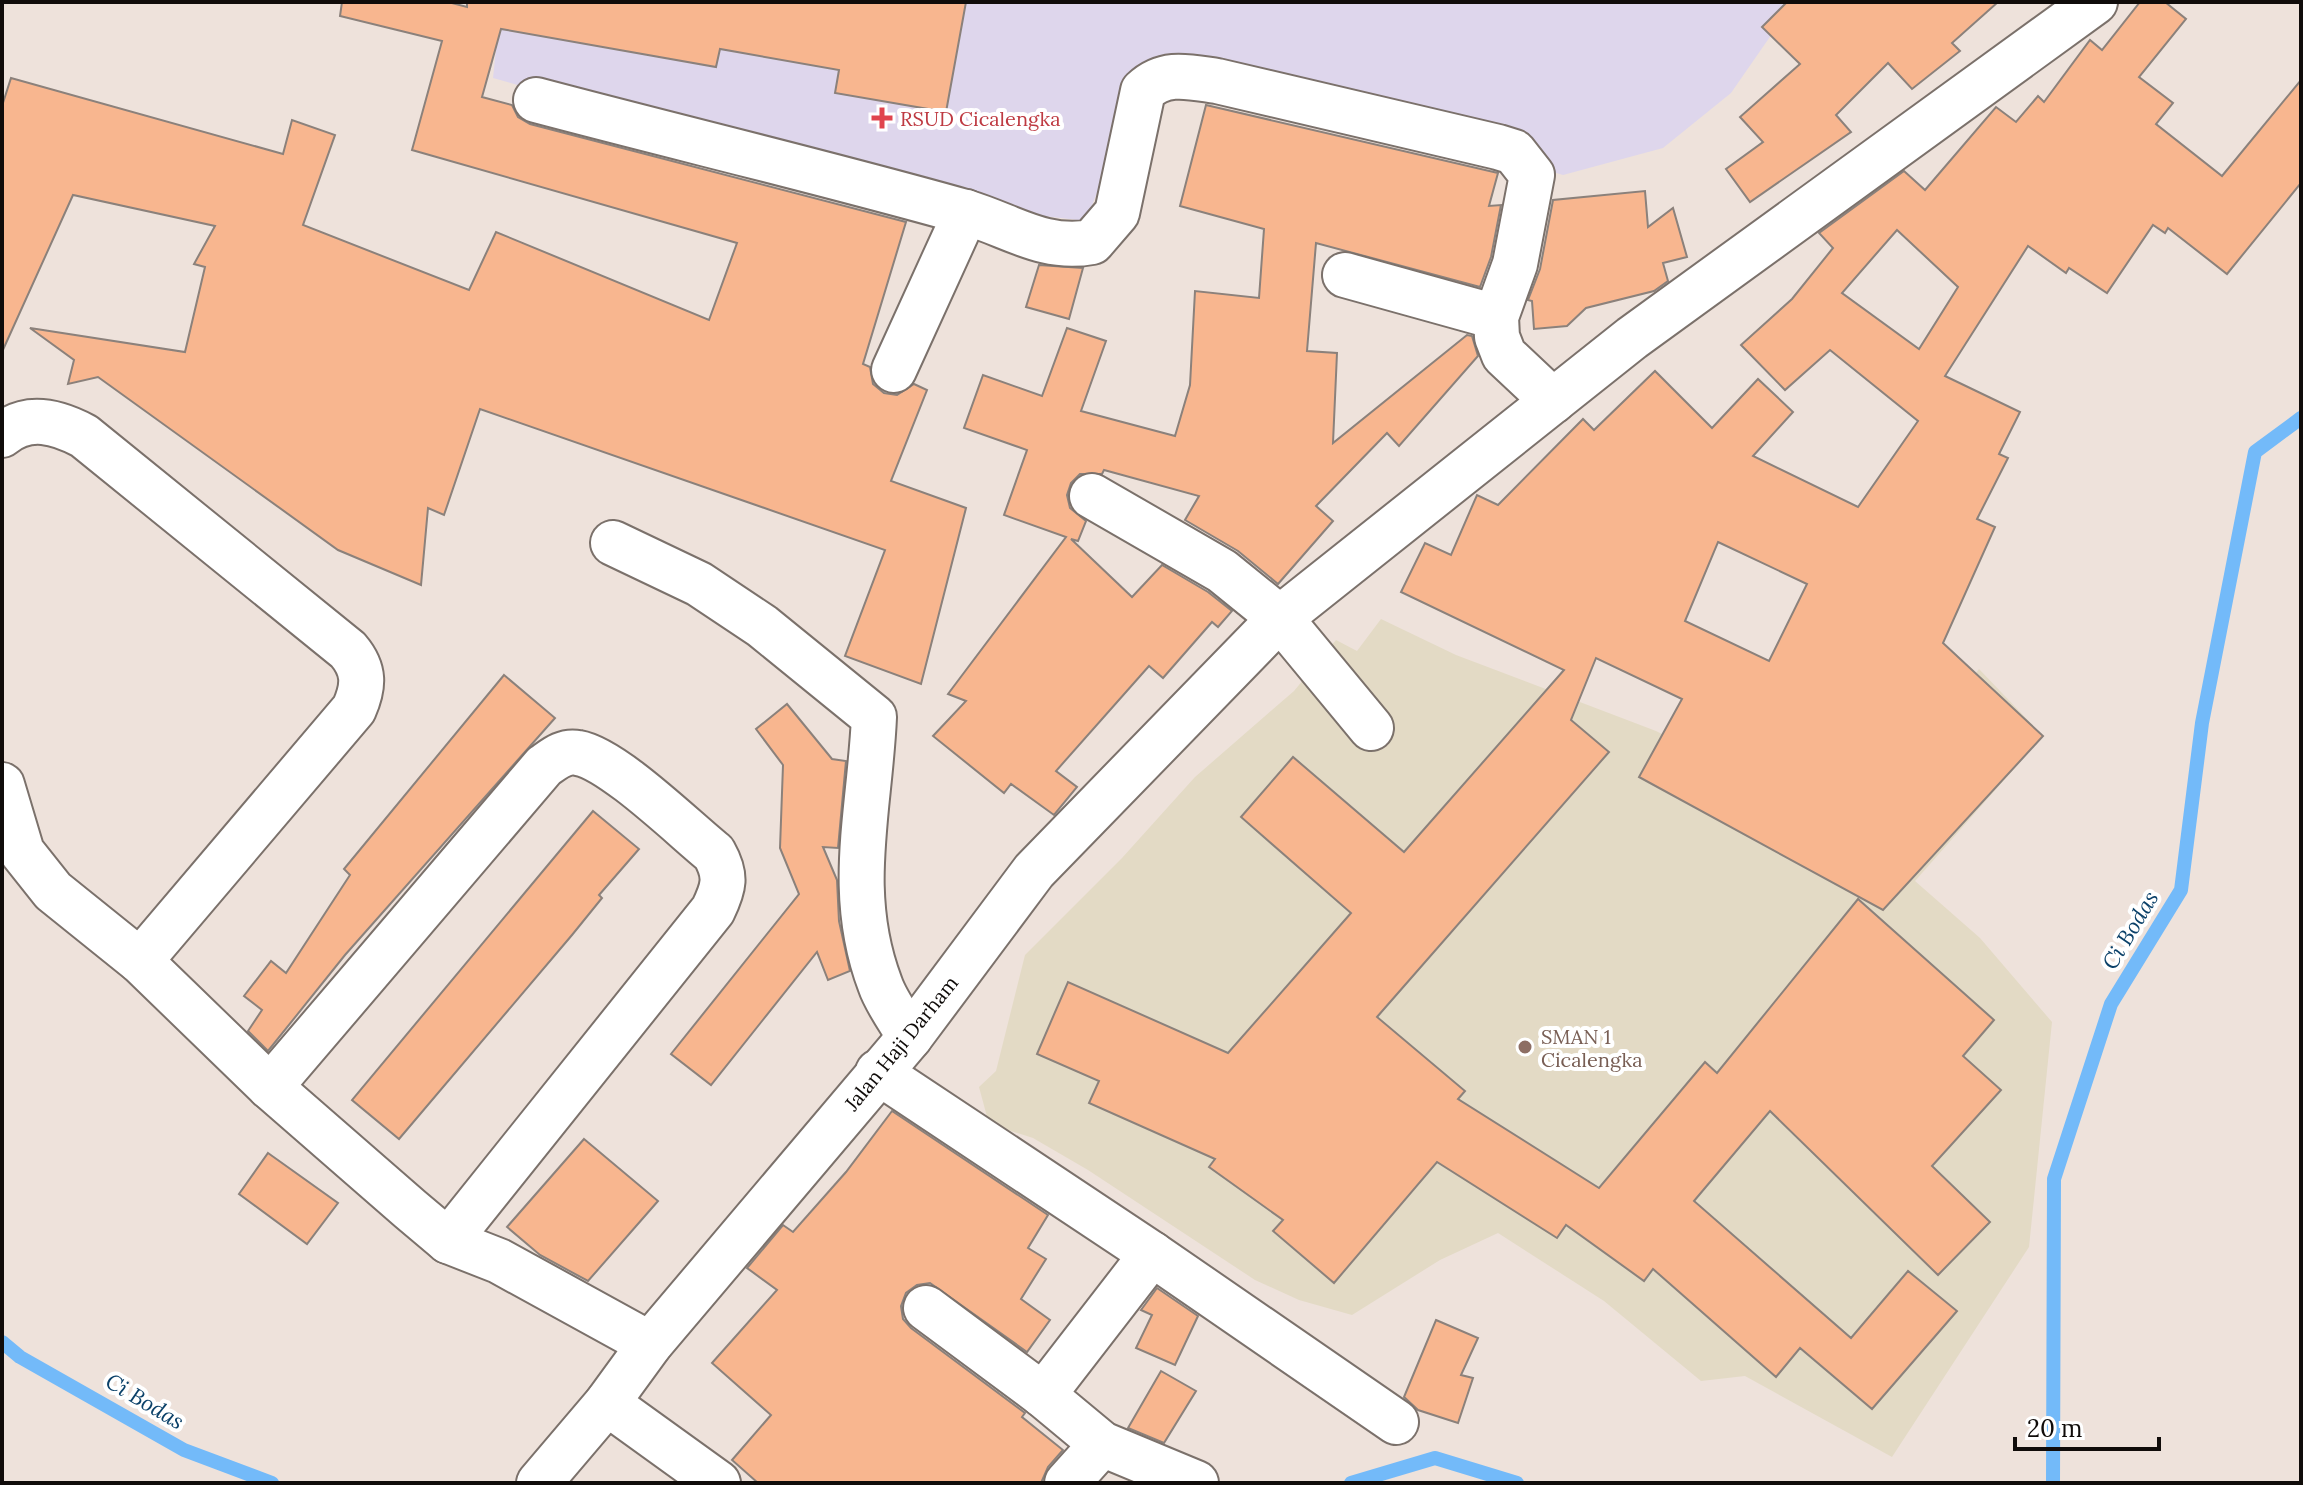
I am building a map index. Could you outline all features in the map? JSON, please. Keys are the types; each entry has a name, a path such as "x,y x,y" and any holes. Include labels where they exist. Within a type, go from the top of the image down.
{"street":[{"name":"Jalan Haji Darham","path":"539,1483 607,1403 650,1344 910,1037 1034,871 1280,618 1632,338 2095,2"},
{"path":"536,100 966,212 1035,239 1067,247 1092,242 1117,213 1143,91 1160,78 1175,75 1217,81 1514,152 1532,175 1515,264 1496,317 1497,337 1504,355 1553,401"},
{"path":"894,370 966,212"},
{"path":"1345,275 1496,317"},
{"path":"2,435 20,425 57,422 84,436 348,650 360,664 362,690 354,709 140,961"},
{"path":"1092,496 1222,571 1280,618 1371,728"},
{"path":"613,543 699,584 749,618 874,717 872,765 860,837 863,919 880,986 910,1037"},
{"path":"270,1087 544,766 562,754 577,752 606,765 714,853 722,868 725,885 713,910 448,1241"},
{"path":"2,785 22,852 53,891 140,961 270,1087 448,1241 499,1261 650,1344"},
{"path":"878,1072 1152,1254 1396,1422"},
{"path":"1043,1395 1152,1254"},
{"path":"926,1308 1043,1395 1102,1444 1196,1483"},
{"path":"607,1403 718,1483"},
{"path":"1067,1483 1102,1444"}],"shaded area":[{"name":"RSUD Cicalengka","path":"501,2 1794,2 1731,93 1663,148 1563,175 1470,147 1143,74 1086,221 933,203 493,78"},
{"name":"SMAN 1 Cicalengka","path":"1381,619 1456,655 1656,731 1761,784 1933,730 1979,669 2043,736 1915,881 1980,938 2052,1022 2029,1247 1892,1457 1745,1376 1701,1381 1604,1301 1498,1233 1440,1260 1352,1315 1299,1300 1255,1280 1088,1170 1033,1138 989,1124 979,1087 996,1071 1025,955 1122,858 1195,777 1294,691 1336,640 1357,651"}],"building":[{"path":"342,2 448,2 467,7 467,2 966,2 946,112 835,93 839,70 720,49 716,67 501,29 482,97 512,105 518,117 530,124 906,222 863,364 870,367 873,384 884,393 897,395 914,384 927,390 891,481 966,508 921,684 845,656 885,550 480,409 444,515 428,508 421,585 338,550 98,377 68,384 74,360 30,328 185,352 205,267 194,264 215,226 73,195 2,352 2,106 11,78 283,154 292,120 335,135 303,225 469,290 496,232 709,320 737,243 412,150 442,41 340,16"},
{"path":"1787,2 1998,2 1952,43 1960,51 1912,89 1888,63 1836,115 1851,132 1750,202 1726,169 1763,142 1740,117 1800,64 1762,27"},
{"path":"2140,2 2165,2 2186,19 2139,77 2173,103 2156,124 2222,176 2301,80 2301,183 2227,274 2168,228 2165,233 2153,225 2107,293 2069,268 2066,273 2028,246 1945,376 2020,412 1999,454 2008,458 1977,519 1995,527 1943,643 2043,736 1883,910 1639,777 1682,699 1596,658 1571,720 1609,752 1377,1017 1465,1091 1458,1099 1599,1188 1705,1062 1717,1073 1858,899 1994,1020 1963,1056 2001,1090 1932,1166 1990,1222 1938,1275 1770,1111 1694,1201 1851,1338 1908,1271 1957,1311 1872,1409 1800,1348 1776,1377 1653,1269 1644,1281 1566,1225 1557,1238 1437,1162 1334,1283 1273,1231 1283,1220 1209,1167 1215,1159 1089,1103 1099,1081 1037,1054 1068,982 1228,1053 1351,913 1241,817 1293,757 1404,852 1564,670 1401,592 1425,543 1451,555 1477,495 1498,505 1583,419 1594,430 1655,371 1712,428 1758,379 1793,412 1753,456 1858,507 1918,421 1830,350 1785,390 1741,345 1792,299 1833,248 1819,233 1904,171 1925,190 1996,107 2016,122 2038,96 2044,102 2090,40 2102,50","holes":["1897,230 1958,287 1919,349 1842,293","1718,542 1807,584 1769,661 1685,621"]},
{"path":"1206,105 1498,173 1489,206 1501,205 1491,257 1480,287 1316,243 1307,351 1337,353 1333,443 1467,335 1472,336 1478,356 1399,446 1387,433 1316,506 1333,521 1278,584 1238,551 1185,520 1199,496 1104,470 1102,474 1080,474 1071,483 1067,495 1070,508 1086,521 1078,541 1071,539 1132,597 1162,565 1208,592 1232,611 1218,627 1212,622 1163,678 1149,666 1056,771 1077,787 1054,815 1011,784 1004,793 933,736 966,701 948,694 1066,537 1004,515 1027,450 964,428 983,375 1042,396 1067,328 1106,341 1081,411 1175,436 1190,385 1195,291 1259,298 1264,229 1180,206"},
{"path":"1645,191 1648,227 1673,208 1687,257 1663,263 1668,281 1654,291 1586,308 1567,326 1534,329 1532,301 1528,300 1540,269 1553,200"},
{"path":"1039,265 1083,268 1069,319 1026,307"},
{"path":"504,675 555,718 345,955 268,1051 248,1031 262,1010 244,996 271,961 286,973 350,875 344,869"},
{"path":"787,704 832,759 846,761 838,848 823,847 837,880 839,921 850,971 828,980 817,952 711,1085 671,1054 799,894 780,848 783,765 756,729"},
{"path":"593,811 639,849 599,895 602,898 572,935 399,1139 352,1100"},
{"path":"892,1111 1048,1215 1028,1248 1046,1259 1021,1299 1050,1320 1027,1352 930,1283 917,1285 906,1293 901,1306 903,1319 911,1328 1025,1413 1022,1417 1063,1450 1048,1467 1041,1483 758,1483 732,1460 771,1415 712,1363 777,1290 747,1268 783,1225 793,1232 846,1172"},
{"path":"584,1139 658,1201 588,1281 540,1255 507,1227"},
{"path":"268,1153 338,1203 307,1244 239,1194"},
{"path":"1157,1288 1198,1316 1175,1365 1136,1348 1152,1315 1141,1310"},
{"path":"1436,1320 1478,1338 1461,1375 1473,1378 1458,1423 1418,1410 1404,1397"},
{"path":"1161,1371 1196,1391 1164,1443 1128,1428"}],"waterway":[{"name":"Ci Bodas","path":"2053,1483 2054,1179 2111,1004 2181,890 2202,723 2255,452 2301,418"},
{"name":"Ci Bodas","path":"2,1342 20,1357 184,1450 272,1483"},
{"name":"Ci Bodas","path":"1351,1483 1435,1458 1517,1483"}],"place":[{"name":"RSUD Cicalengka","path":"882,118"},
{"name":"SMAN 1 Cicalengka","path":"1525,1047"}]}
